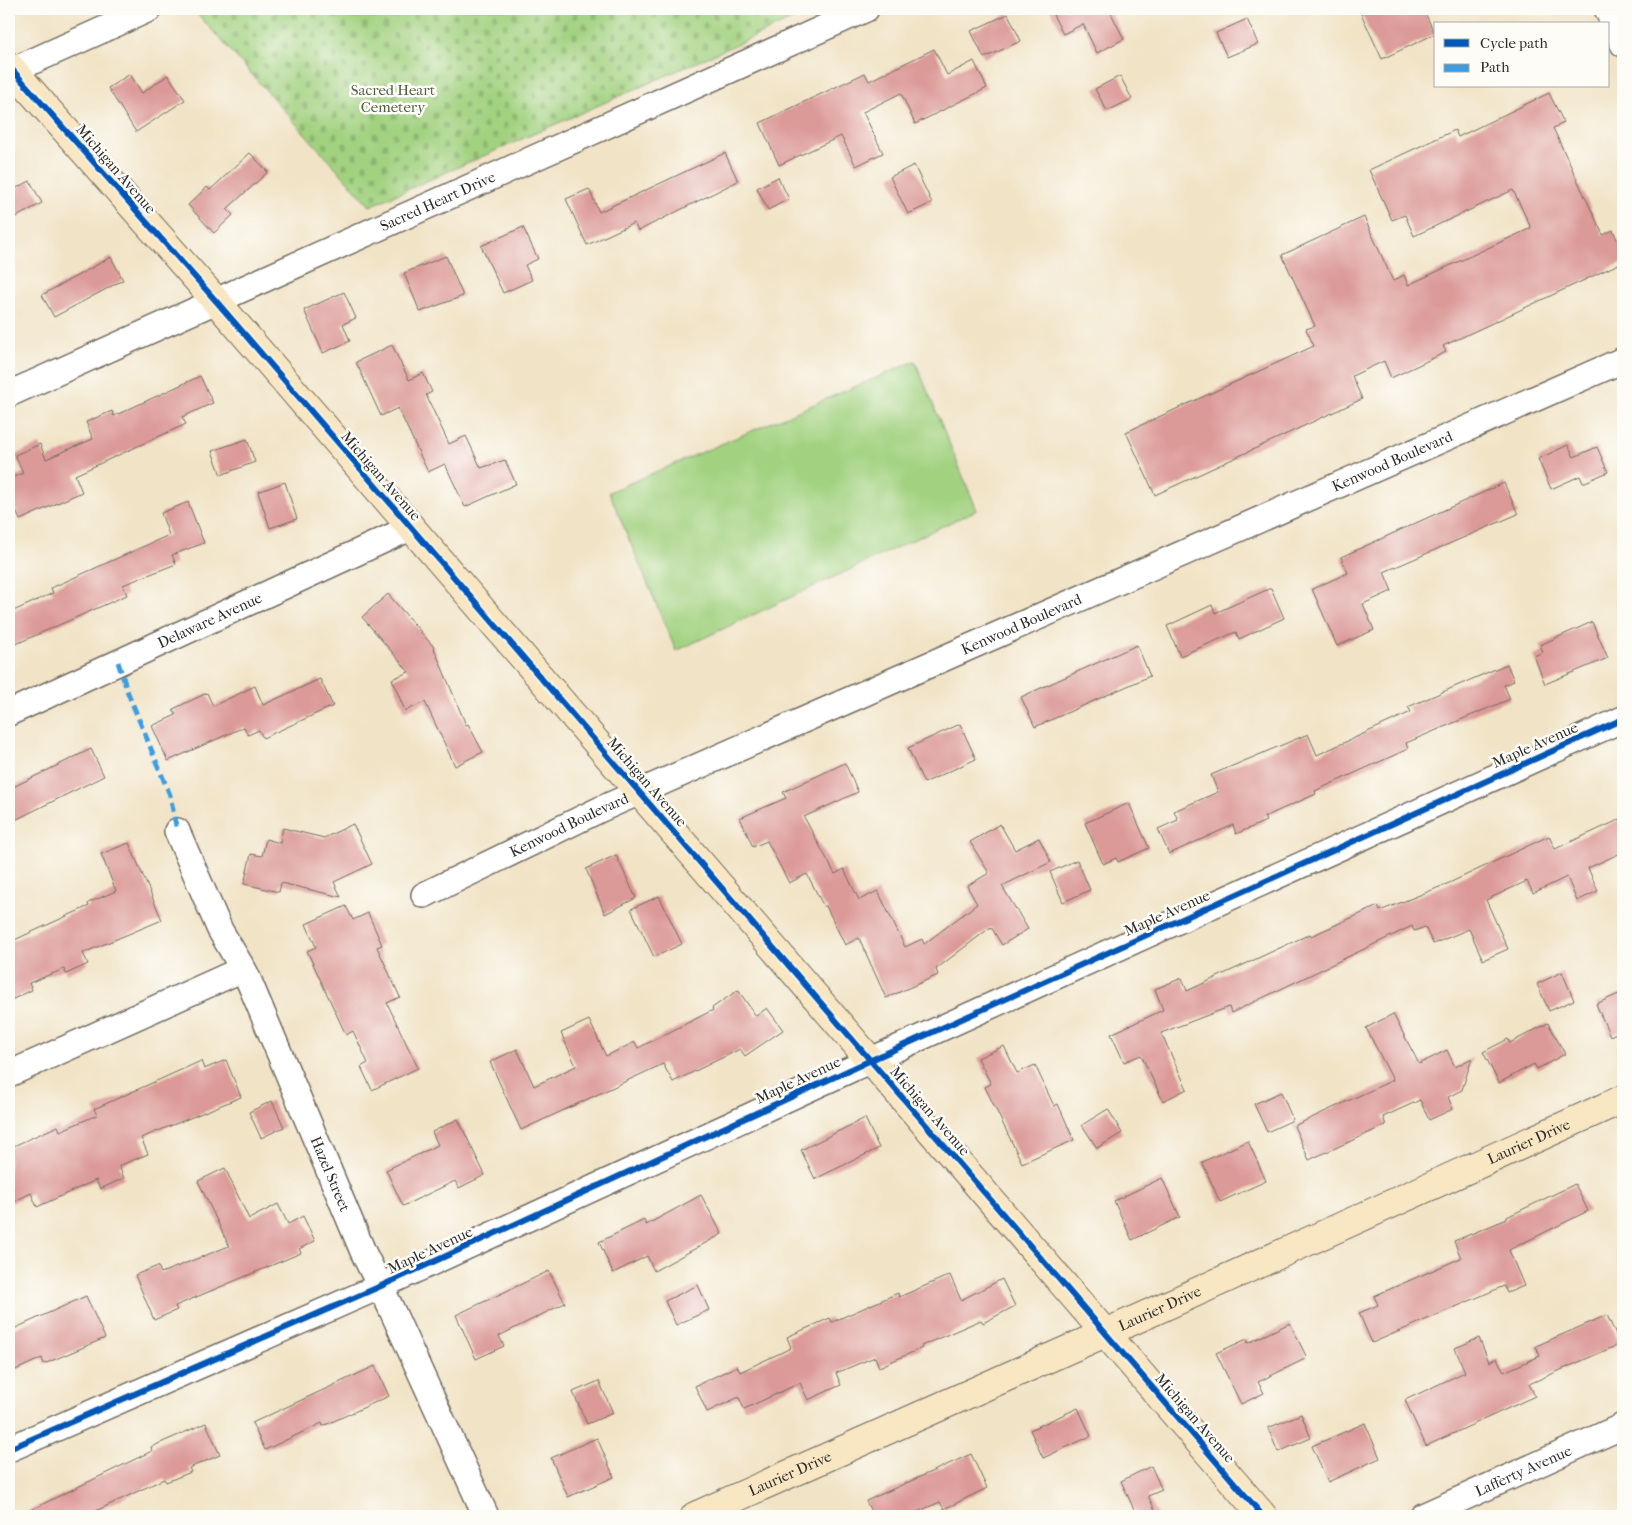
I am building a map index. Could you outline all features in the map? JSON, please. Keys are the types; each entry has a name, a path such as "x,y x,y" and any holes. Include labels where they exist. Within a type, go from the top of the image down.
{"street":[{"path":"10,69 148,9"},
{"name":"Sacred Heart Drive","path":"9,394 866,9"},
{"path":"1608,9 1623,44"},
{"name":"Michigan Avenue","path":"10,69 216,301 1262,1516"},
{"name":"Kenwood Boulevard","path":"424,895 601,809 1623,360"},
{"name":"Delaware Avenue","path":"9,713 410,528"},
{"name":"Maple Avenue","path":"9,1449 381,1286 869,1061 1623,719"},
{"name":"Hazel Street","path":"177,831 220,930 242,969 364,1254 381,1286 486,1516"},
{"path":"9,1074 242,969"},
{"name":"Laurier Drive","path":"695,1516 1106,1334 1623,1099"},
{"name":"Lafferty Avenue","path":"1424,1516 1623,1426"}],"green space":[{"name":"Sacred Heart Cemetery","path":"193,9 817,9 370,206"},
{"path":"915,361 977,510 676,651 609,492"}],"building":[{"path":"1050,9 1114,9 1110,11 1124,39 1097,53 1083,24 1063,34"},
{"path":"1359,9 1423,9 1434,34 1382,59"},
{"path":"1008,14 1021,41 984,58 971,31"},
{"path":"1247,19 1258,44 1227,57 1216,33"},
{"path":"934,49 947,75 974,61 987,88 915,124 901,93 863,112 883,153 856,166 841,136 779,165 760,123 865,73 869,81"},
{"path":"130,74 142,93 168,75 185,100 136,132 108,88"},
{"path":"1120,76 1132,99 1107,111 1095,89"},
{"path":"1549,93 1564,123 1553,128 1603,235 1613,230 1623,253 1623,262 1443,346 1446,352 1391,378 1384,361 1352,376 1362,399 1155,495 1126,432 1314,346 1306,329 1315,326 1282,255 1364,217 1393,281 1404,275 1408,285 1531,228 1513,190 1414,236 1405,215 1392,220 1369,170 1455,130 1458,137"},
{"path":"250,153 268,172 227,209 233,215 214,233 188,205 207,187 210,190"},
{"path":"725,153 738,181 638,231 634,223 587,245 566,199 589,189 599,212"},
{"path":"914,165 932,203 908,214 890,177"},
{"path":"778,177 789,199 768,210 757,188"},
{"path":"30,181 42,203 9,221 9,192"},
{"path":"523,227 538,259 525,265 532,280 503,293 481,246"},
{"path":"446,256 463,296 420,312 404,273"},
{"path":"111,257 123,280 54,317 42,295"},
{"path":"344,292 356,318 343,324 350,341 323,353 304,310"},
{"path":"392,345 409,380 423,373 432,392 426,395 449,444 466,436 481,468 505,460 516,484 465,507 445,464 428,472 398,408 381,416 356,362"},
{"path":"200,376 213,403 182,417 186,424 75,475 82,492 20,520 9,495 9,479 23,473 15,455 40,444 46,459 93,439 86,422 112,411 114,416"},
{"path":"247,439 255,462 221,475 212,451"},
{"path":"1568,445 1574,457 1597,447 1608,472 1583,483 1580,476 1551,489 1538,459"},
{"path":"285,482 297,519 270,528 258,492"},
{"path":"1504,483 1518,514 1384,572 1392,591 1363,604 1374,630 1337,646 1312,589 1348,573 1341,557"},
{"path":"188,502 204,543 172,555 176,564 123,585 127,595 9,647 9,613 53,593 51,588 169,535 161,513"},
{"path":"1271,588 1284,618 1239,639 1236,632 1180,656 1167,626 1212,605 1215,613"},
{"path":"388,594 433,646 466,725 468,724 483,752 455,766 425,702 405,711 392,679 409,672 362,617"},
{"path":"1592,622 1608,658 1545,684 1534,656 1543,652 1540,645"},
{"path":"1137,645 1150,676 1035,727 1021,697"},
{"path":"1507,664 1514,681 1504,685 1510,699 1406,743 1408,749 1315,791 1316,794 1264,817 1266,821 1236,834 1233,825 1169,854 1158,829 1178,820 1174,811 1218,792 1211,775 1308,734 1317,755 1411,712 1408,707"},
{"path":"320,679 333,706 263,738 259,730 248,735 244,727 168,761 152,726 176,715 173,709 207,693 213,706 255,686 263,705"},
{"path":"960,724 976,759 924,783 908,748"},
{"path":"91,749 104,776 9,823 9,789"},
{"path":"845,763 858,792 804,817 835,874 844,869 859,900 878,891 905,947 922,939 924,944 977,904 967,886 989,873 970,842 1000,824 1015,850 1039,838 1051,862 1002,886 1028,929 1002,945 991,927 936,969 938,975 886,998 859,938 845,945 826,906 824,907 807,874 789,883 767,841 753,847 740,818 786,798 783,792"},
{"path":"1129,803 1149,848 1118,862 1116,858 1103,864 1085,823"},
{"path":"1623,818 1623,852 1588,868 1598,891 1577,901 1567,877 1533,893 1527,881 1486,900 1508,949 1483,960 1469,929 1433,944 1425,927 1414,931 1412,926 1231,1013 1229,1007 1161,1033 1187,1089 1163,1101 1141,1055 1124,1062 1111,1034 1163,1010 1155,989 1182,978 1187,991 1310,934 1311,936 1378,906 1380,911 1447,884 1549,836 1555,849"},
{"path":"353,824 372,864 334,882 341,897 281,883 279,892 244,884 251,854 262,856 266,839 280,843 283,828 324,838"},
{"path":"129,843 162,920 83,953 88,964 66,974 64,969 29,983 32,990 9,1001 9,939 10,942 89,906 88,903 116,891 101,854"},
{"path":"616,855 636,898 605,914 586,869"},
{"path":"1077,860 1090,890 1063,902 1050,872"},
{"path":"659,896 682,944 654,957 631,909"},
{"path":"346,906 353,920 368,913 382,945 377,947 400,997 387,1003 418,1068 372,1090 361,1067 368,1063 353,1031 346,1035 307,951 316,947 306,924"},
{"path":"1562,972 1574,1000 1549,1011 1537,984"},
{"path":"738,990 756,1016 767,1008 783,1030 745,1056 740,1049 673,1082 663,1064 521,1130 490,1062 517,1049 534,1086 576,1066 561,1033 589,1020 606,1056 635,1042 638,1048 713,1010 712,1008"},
{"path":"1623,992 1623,1030 1610,1036 1596,1004"},
{"path":"1393,1014 1419,1064 1447,1050 1455,1067 1472,1058 1462,1090 1448,1097 1453,1109 1429,1120 1420,1100 1383,1117 1386,1125 1309,1160 1294,1126 1393,1080 1366,1028"},
{"path":"1548,1023 1565,1054 1537,1069 1534,1064 1499,1083 1483,1052 1508,1039 1510,1043"},
{"path":"1004,1046 1017,1073 1035,1065 1054,1106 1058,1104 1074,1140 1022,1163 985,1087 991,1084 978,1058"},
{"path":"226,1060 241,1097 141,1138 148,1154 119,1166 124,1178 100,1189 96,1180 37,1207 31,1193 9,1204 9,1148 58,1126 60,1131 97,1115 94,1109 201,1061 204,1069"},
{"path":"1281,1092 1293,1120 1267,1132 1254,1104"},
{"path":"272,1101 284,1127 261,1138 249,1112"},
{"path":"1108,1109 1122,1133 1097,1148 1082,1125"},
{"path":"865,1118 879,1148 815,1179 801,1150"},
{"path":"458,1119 485,1175 459,1188 455,1181 403,1206 386,1170 438,1145 432,1132"},
{"path":"1248,1141 1266,1181 1220,1202 1202,1162"},
{"path":"225,1168 249,1219 278,1204 288,1224 303,1216 315,1241 299,1249 301,1253 175,1306 177,1310 154,1320 135,1275 158,1266 161,1273 229,1246 198,1181"},
{"path":"1162,1178 1180,1217 1132,1240 1114,1201"},
{"path":"1575,1184 1588,1211 1509,1250 1524,1286 1507,1293 1504,1286 1372,1343 1359,1313 1378,1305 1374,1296 1461,1258 1454,1241 1507,1219 1507,1217"},
{"path":"701,1195 722,1234 654,1271 647,1256 613,1273 599,1242 644,1220 646,1225"},
{"path":"549,1271 565,1303 499,1336 504,1346 476,1359 456,1315"},
{"path":"950,1275 961,1300 1002,1279 1015,1306 983,1323 981,1320 879,1367 875,1357 836,1373 841,1385 808,1400 800,1383 744,1409 739,1397 707,1412 695,1386 737,1366 740,1372 791,1348 787,1337 830,1318 832,1322 898,1293 899,1297"},
{"path":"698,1285 709,1310 676,1325 665,1301"},
{"path":"86,1296 105,1338 44,1364 42,1358 9,1373 9,1331"},
{"path":"1607,1315 1620,1344 1529,1384 1535,1396 1426,1446 1405,1400 1465,1372 1455,1348 1479,1338 1489,1362 1497,1358 1504,1372 1540,1356 1536,1346"},
{"path":"1290,1323 1307,1358 1258,1382 1264,1393 1241,1404 1216,1353 1247,1339 1248,1343"},
{"path":"375,1366 389,1396 323,1426 322,1423 265,1450 252,1423"},
{"path":"599,1381 613,1413 587,1424 573,1392"},
{"path":"1078,1408 1091,1436 1043,1458 1030,1430"},
{"path":"1301,1414 1311,1438 1278,1452 1268,1428"},
{"path":"206,1423 220,1455 189,1468 191,1472 166,1482 164,1479 85,1516 18,1516 152,1451 151,1447"},
{"path":"1365,1423 1380,1458 1328,1482 1312,1446"},
{"path":"597,1438 614,1477 568,1497 551,1458"},
{"path":"971,1454 987,1488 944,1509 940,1502 908,1516 873,1516 866,1501"},
{"path":"1151,1466 1162,1490 1148,1496 1158,1516 1137,1516 1121,1481"}],"marked path":[{"path":"118,662 128,693 170,795 177,831"}],"cycle path":[{"path":"9,66 216,301 1263,1516"},
{"path":"9,1449 381,1286 869,1061 1623,719"}]}
